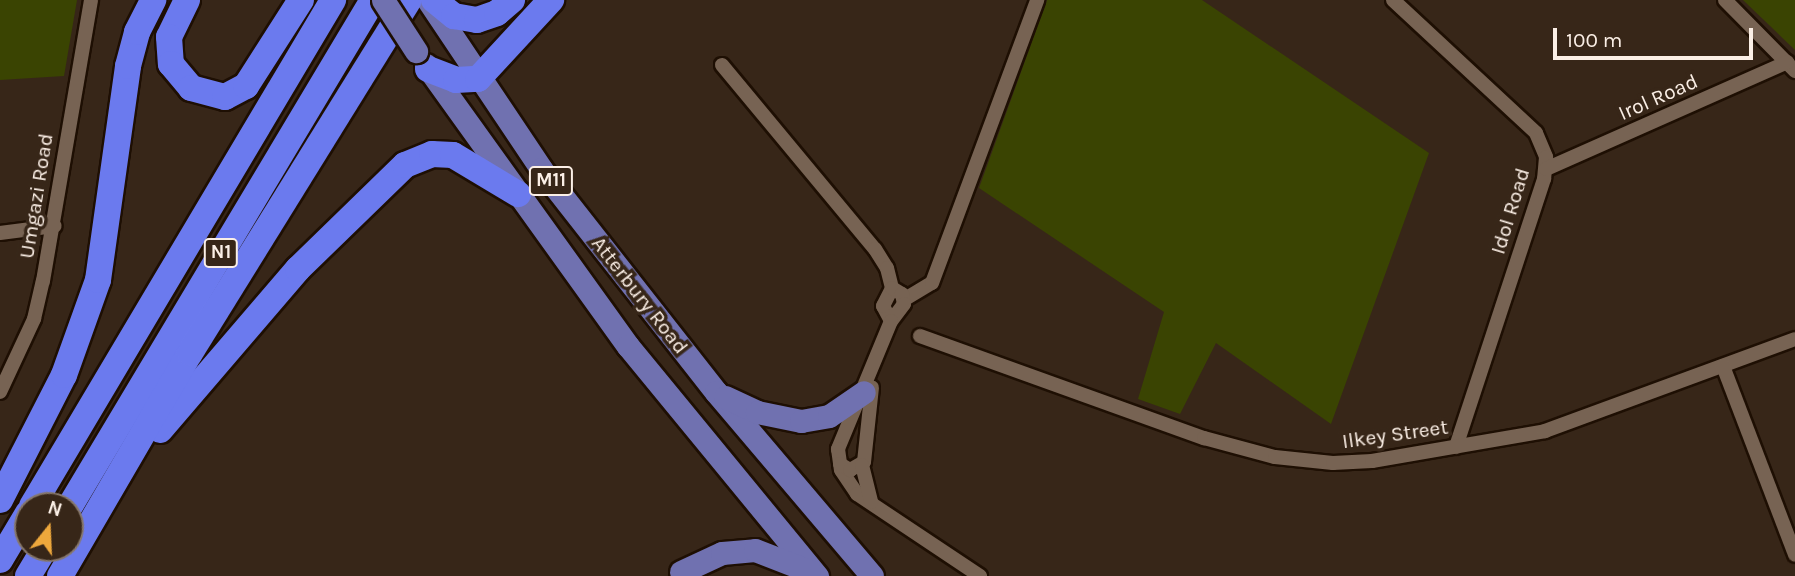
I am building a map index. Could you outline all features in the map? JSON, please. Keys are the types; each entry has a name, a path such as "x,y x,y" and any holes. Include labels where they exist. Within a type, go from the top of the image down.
{"highway":[{"path":"0,500 64,375 98,281 128,66 137,32 153,0"},
{"path":"187,0 169,37 171,64 191,88 225,97 246,86 300,0"},
{"name":"N1","path":"41,492 333,0"},
{"name":"N1","path":"78,492 373,0"},
{"path":"60,576 108,498 190,353 409,0"},
{"path":"443,12 489,18 512,0"},
{"path":"422,60 446,77 478,79 551,0"},
{"path":"108,498 242,330 405,165 426,155 453,155 518,194"},
{"path":"0,560 14,536"}],"main road":[{"name":"Atterbury Road","path":"383,0 422,60 628,346 817,576"},
{"name":"Atterbury Road","path":"428,0 443,12 478,79 541,169 716,392 872,576"},
{"path":"716,392 757,412 801,421 829,416 864,392"},
{"path":"681,572 722,554 755,550 793,561 817,576"}],"street":[{"name":"Umgazi Road","path":"0,392 34,319 55,226 91,0"},
{"path":"980,576 851,488 837,454 876,365 891,321 905,299 932,283 1037,0"},
{"name":"Idol Road","path":"1393,0 1536,133 1545,151 1546,169 1457,447"},
{"path":"1725,0 1791,67"},
{"path":"722,65 875,249 887,268 892,288 905,299"},
{"name":"Irol Road","path":"1546,169 1791,67"},
{"path":"0,233 55,226"},
{"path":"891,321 883,306 892,288"},
{"name":"Ilkey Street","path":"920,335 1204,438 1275,457 1350,463 1457,447 1558,427 1795,339"},
{"path":"871,502 862,465 876,365"},
{"path":"1723,366 1795,555"},
{"path":"842,444 856,441 864,447"},
{"path":"840,464 850,470 862,465"}],"green space":[{"path":"0,0 77,0 64,76 0,80"},
{"path":"1047,0 1202,0 1429,153 1331,424 1216,343 1180,414 1138,399 1164,312 979,188"},
{"path":"1743,0 1795,0 1795,50"}]}
